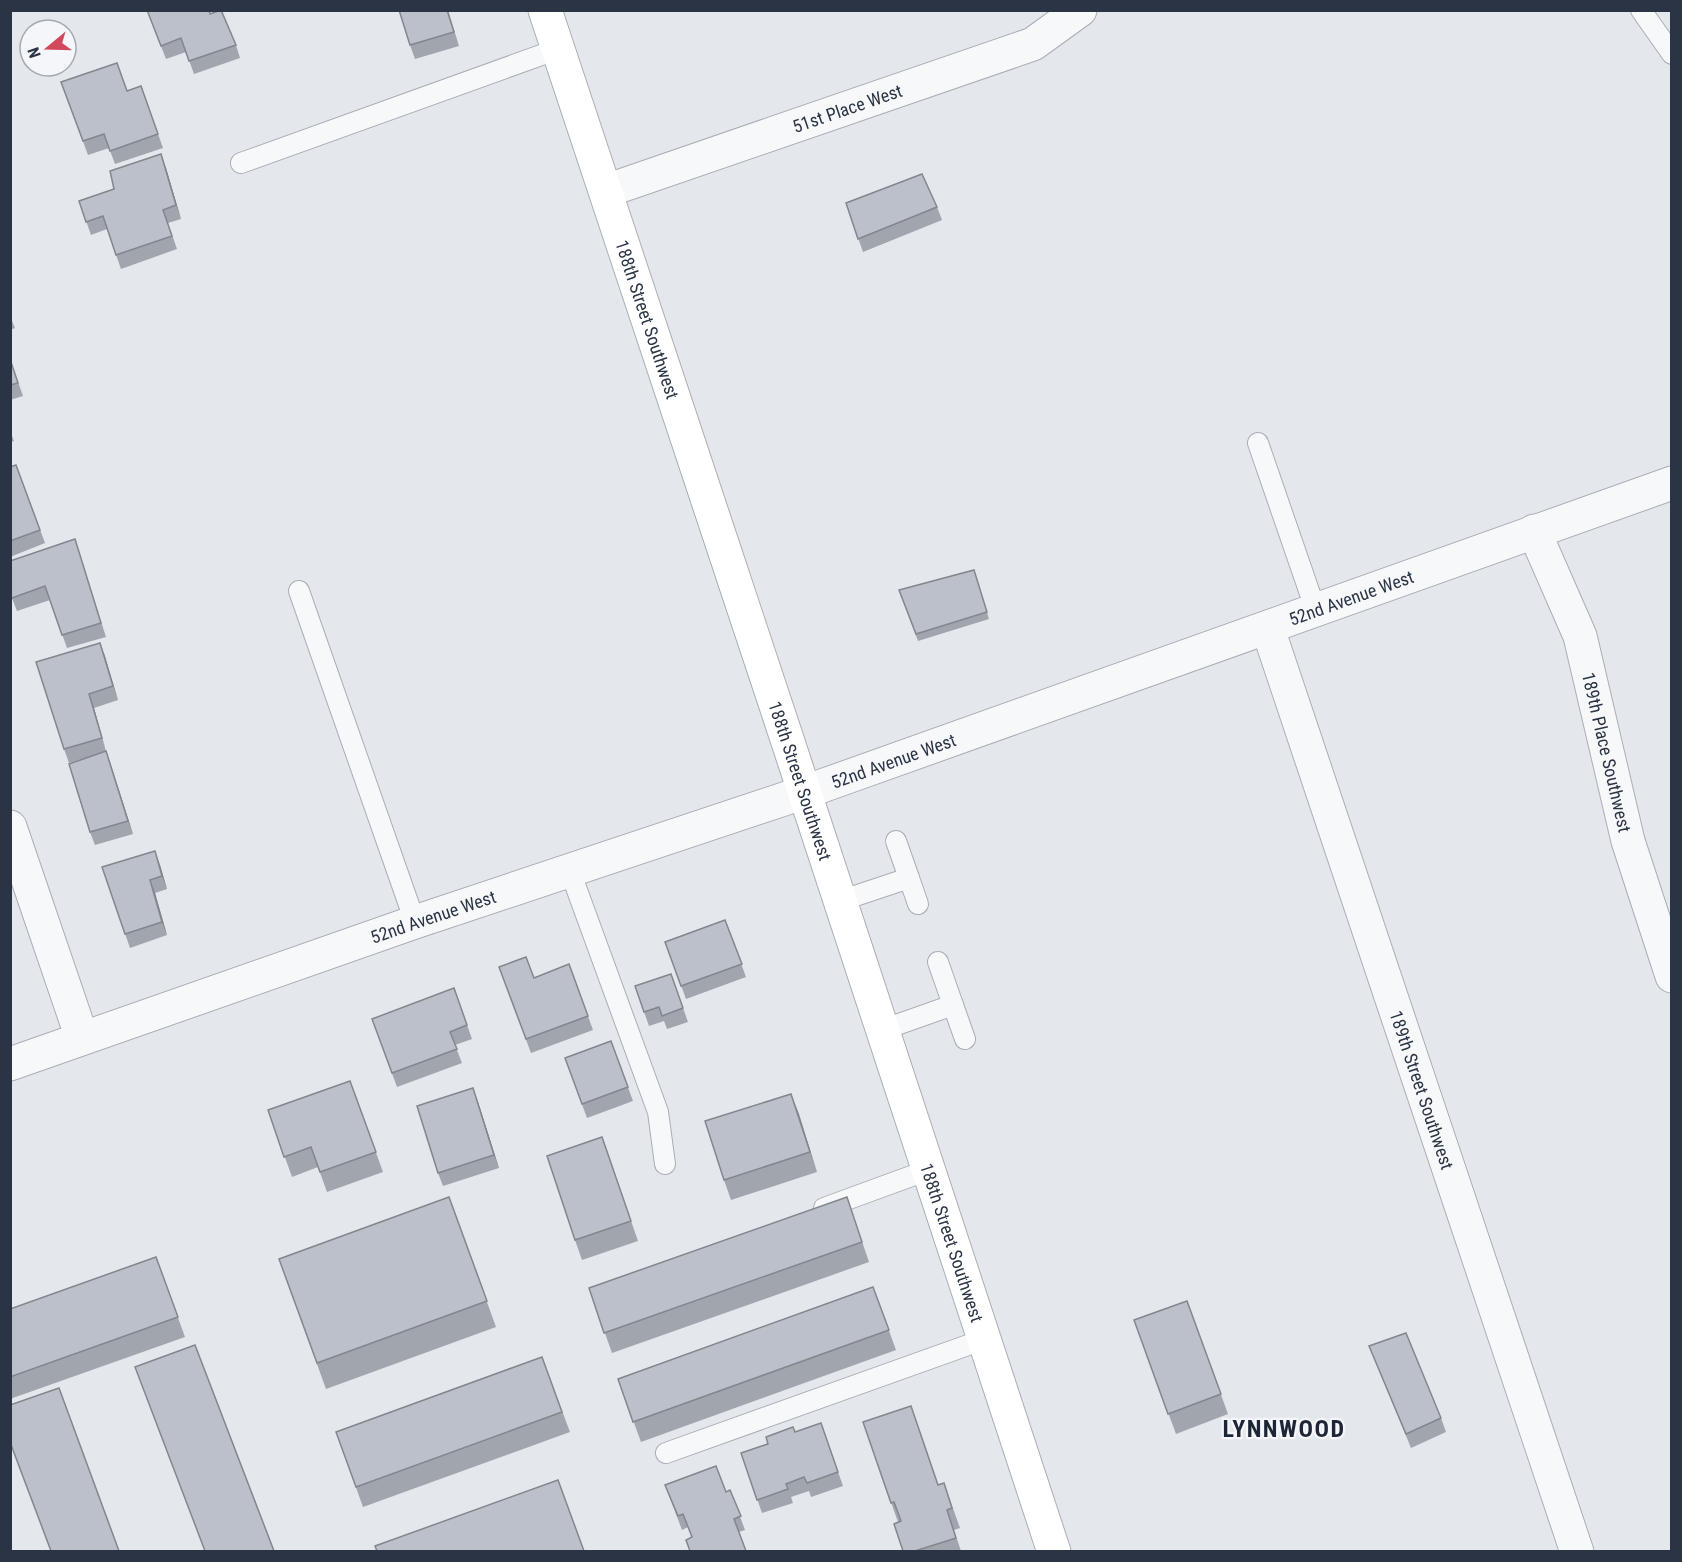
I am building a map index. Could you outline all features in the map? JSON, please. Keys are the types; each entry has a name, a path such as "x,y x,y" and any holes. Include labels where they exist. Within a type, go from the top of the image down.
{"street":[{"name":"188th Street Southwest","path":"545,10 985,1339 1050,1550"},
{"name":"51st Place West","path":"606,191 1033,44 1080,10"},
{"name":"52nd Avenue West","path":"10,1064 415,922 805,792 1268,629 1671,483"},
{"name":"189th Place Southwest","path":"1534,531 1580,636 1628,841 1671,976"},
{"name":"189th Street Southwest","path":"1268,629 1577,1551"},
{"path":"10,828 82,1038"}],"lane":[{"path":"1641,10 1671,54"},
{"path":"241,163 558,49"},
{"path":"1258,443 1316,611"},
{"path":"299,591 415,922"},
{"path":"896,841 918,904"},
{"path":"570,870 658,1112 665,1164"},
{"path":"840,901 909,878"},
{"path":"938,962 965,1039"},
{"path":"882,1030 953,1005"},
{"path":"807,1214 928,1170"},
{"path":"666,1453 985,1339"}],"building":[{"path":"147,10 209,10 210,14 221,10 236,45 189,61 181,38 161,46"},
{"path":"399,10 447,10 454,32 410,45"},
{"path":"117,63 127,91 141,86 158,134 110,151 104,134 83,141 61,82"},
{"path":"161,154 176,205 163,210 172,236 116,255 103,216 86,222 79,201 114,189 110,171"},
{"path":"922,174 937,207 858,239 846,203"},
{"path":"10,359 18,383 10,385"},
{"path":"16,465 40,530 10,541 10,467"},
{"path":"75,539 101,623 62,635 45,586 12,598 10,561"},
{"path":"974,570 987,612 916,634 899,590"},
{"path":"100,643 113,686 89,694 102,738 64,749 36,662"},
{"path":"106,751 128,821 90,832 69,764"},
{"path":"155,851 162,876 150,880 162,922 125,934 102,867"},
{"path":"725,920 742,964 681,986 665,942"},
{"path":"526,957 534,978 569,964 588,1016 526,1039 499,967"},
{"path":"671,974 683,1008 662,1016 659,1007 644,1012 635,986"},
{"path":"454,988 467,1025 450,1032 457,1049 392,1073 372,1019"},
{"path":"611,1041 628,1087 582,1104 565,1058"},
{"path":"350,1081 376,1152 320,1172 311,1147 284,1157 268,1110"},
{"path":"473,1088 494,1155 438,1173 417,1106"},
{"path":"791,1094 810,1152 724,1180 705,1121"},
{"path":"602,1137 631,1221 575,1240 547,1156"},
{"path":"449,1197 487,1301 317,1363 279,1259"},
{"path":"847,1197 862,1242 604,1333 589,1288"},
{"path":"156,1257 178,1317 10,1377 10,1309"},
{"path":"873,1287 889,1330 633,1422 618,1379"},
{"path":"1187,1301 1221,1394 1168,1414 1134,1320"},
{"path":"1406,1333 1441,1418 1406,1434 1369,1346"},
{"path":"195,1345 274,1551 205,1551 135,1367"},
{"path":"542,1357 562,1412 356,1487 336,1432"},
{"path":"59,1388 119,1551 51,1551 10,1442 10,1405"},
{"path":"911,1406 938,1485 944,1483 952,1508 947,1510 956,1538 915,1551 903,1551 894,1524 901,1521 894,1502 891,1503 863,1422"},
{"path":"821,1423 838,1472 807,1483 804,1477 786,1484 788,1489 757,1500 741,1453 768,1444 766,1437 793,1427 795,1432"},
{"path":"716,1466 726,1492 730,1490 741,1516 734,1519 746,1551 690,1551 686,1540 692,1537 683,1514 678,1516 665,1485"},
{"path":"558,1480 584,1551 377,1551 375,1546"}],"district":[{"name":"LYNNWOOD","path":"1284,1429"}]}
